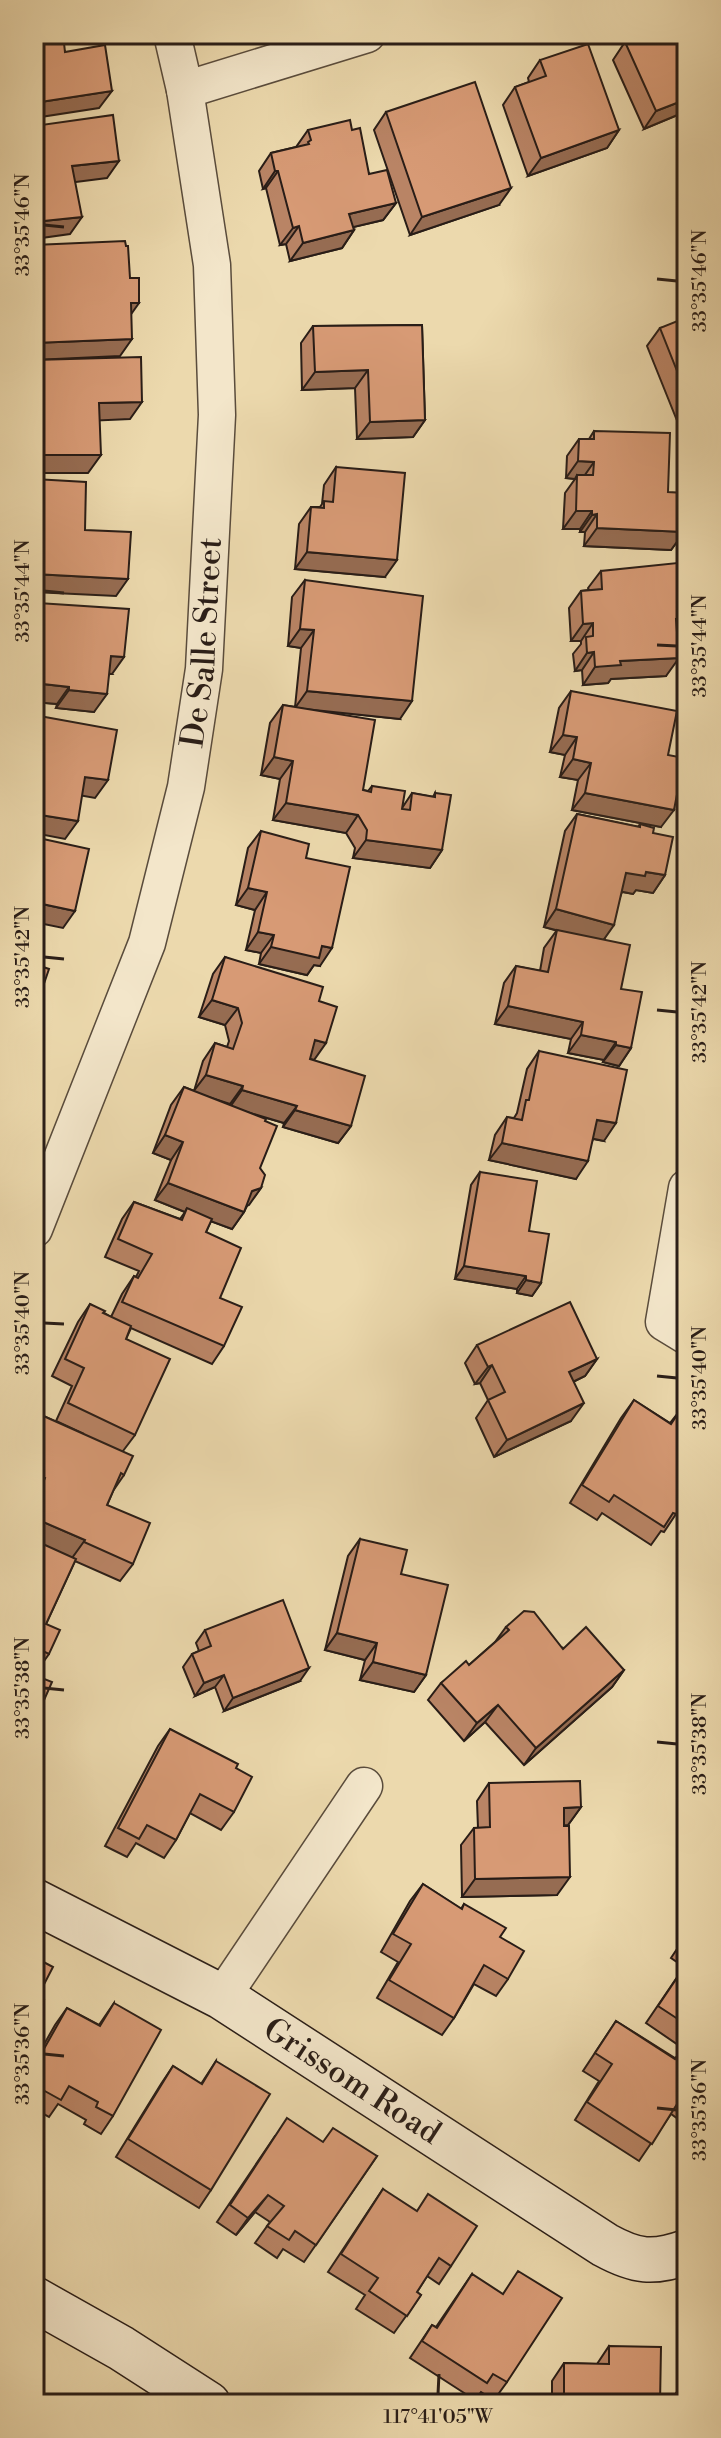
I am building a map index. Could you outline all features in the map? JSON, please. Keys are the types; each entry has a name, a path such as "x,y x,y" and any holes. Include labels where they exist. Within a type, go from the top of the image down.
{"street":[{"name":"De Salle Street","path":"34,1229 147,943 186,787 204,669 217,415 212,265 185,90 172,34"},
{"path":"185,90 367,34"},
{"path":"687,1188 664,1322 687,1336"},
{"path":"222,1997 364,1786"},
{"name":"Grissom Road","path":"34,1901 222,1997 605,2245 629,2258 676,2256"},
{"path":"34,2299 121,2348 208,2404"}],"building":[{"path":"34,34 63,34 65,52 105,45 112,91 34,103"},
{"path":"644,34 687,34 687,99 656,111 625,42"},
{"path":"588,44 619,130 541,158 515,87 546,76 540,60"},
{"path":"475,82 511,188 422,217 386,112"},
{"path":"113,115 119,161 72,166 82,217 34,222 34,126"},
{"path":"350,120 352,130 360,128 369,174 387,170 396,203 349,214 354,230 303,243 299,226 293,228 271,153 309,144 308,130"},
{"path":"125,241 130,278 139,278 139,303 131,303 132,339 34,343 34,245"},
{"path":"685,318 687,324 687,396 660,328"},
{"path":"422,325 425,420 370,422 368,370 315,372 313,326"},
{"path":"141,357 142,402 99,403 101,455 34,455 34,360"},
{"path":"594,431 670,433 668,492 685,493 684,532 597,528 597,514 576,511 577,475 593,475 594,462 578,461 579,439 594,439"},
{"path":"336,467 405,473 397,560 307,552 311,507 324,508 324,501 333,502"},
{"path":"34,479 86,482 85,530 131,532 128,579 34,574"},
{"path":"687,562 687,618 676,619 679,658 620,661 621,665 595,667 594,652 587,653 586,637 593,636 593,623 583,624 581,591 602,589 601,571"},
{"path":"305,580 423,596 412,701 307,691 314,630 300,629"},
{"path":"38,603 129,609 124,657 111,656 107,694 34,683"},
{"path":"571,691 677,711 668,755 684,758 674,810 585,793 591,763 573,759 577,737 563,735"},
{"path":"283,705 375,720 363,790 371,792 372,786 405,791 402,809 410,810 412,793 435,797 435,793 451,795 442,850 366,840 367,830 358,815 286,803 293,761 274,757"},
{"path":"34,715 117,730 108,780 85,777 78,821 34,814"},
{"path":"577,814 640,827 640,824 654,828 653,833 673,837 665,875 626,873 614,925 556,909"},
{"path":"261,831 309,844 306,858 350,867 332,948 322,946 319,958 271,947 274,935 258,932 267,892 248,888"},
{"path":"34,837 89,849 75,911 42,904 35,935"},
{"path":"557,930 630,945 621,989 642,992 631,1048 581,1035 583,1022 508,1006 516,966 548,972"},
{"path":"225,957 323,987 319,1001 337,1007 326,1043 315,1040 310,1059 365,1076 351,1126 295,1110 297,1106 242,1090 243,1086 206,1075 215,1043 233,1049 242,1023 238,1008 212,1000"},
{"path":"34,964 49,969 36,1007 34,1007"},
{"path":"539,1051 627,1070 616,1123 597,1120 588,1161 502,1143 507,1117 522,1120"},
{"path":"184,1087 277,1126 260,1168 265,1175 261,1188 252,1191 244,1212 168,1183 183,1142 165,1135"},
{"path":"480,1172 537,1181 529,1231 549,1234 541,1283 526,1280 526,1276 464,1266"},
{"path":"134,1202 182,1220 187,1208 212,1219 206,1232 241,1248 220,1298 242,1307 224,1346 122,1302 134,1276 138,1278 152,1254 118,1239"},
{"path":"570,1302 597,1359 569,1372 584,1403 507,1440 488,1400 505,1392 492,1365 488,1367 477,1345"},
{"path":"90,1304 131,1326 126,1339 170,1359 135,1435 68,1403 84,1368 65,1359"},
{"path":"634,1400 671,1424 681,1409 687,1413 687,1498 664,1527 614,1495 609,1502 582,1485"},
{"path":"39,1414 133,1456 124,1475 121,1473 107,1505 150,1523 133,1564 34,1518 34,1504 45,1478 34,1473 34,1427"},
{"path":"360,1539 407,1550 401,1574 448,1585 426,1675 373,1662 377,1643 337,1633"},
{"path":"34,1540 76,1559 46,1624 60,1630 49,1654 34,1647"},
{"path":"283,1600 309,1668 233,1698 224,1675 204,1683 192,1654 211,1646 205,1630"},
{"path":"524,1611 534,1612 563,1649 586,1627 624,1670 536,1748 498,1705 477,1723 441,1683 466,1661 469,1665 509,1630 506,1627"},
{"path":"34,1675 52,1682 37,1716 34,1714"},
{"path":"170,1729 238,1764 236,1768 252,1777 234,1812 200,1794 176,1840 147,1825 139,1839 118,1828"},
{"path":"580,1781 581,1807 564,1808 564,1826 569,1826 570,1877 475,1879 474,1828 490,1827 489,1783"},
{"path":"423,1884 462,1909 464,1904 506,1928 500,1937 524,1951 508,1979 484,1965 454,2018 389,1980 411,1944 393,1934"},
{"path":"34,1957 53,1967 38,1996 44,2000 34,2019"},
{"path":"687,1963 687,2025 658,2006"},
{"path":"114,2003 161,2030 113,2116 96,2107 98,2102 69,2086 61,2100 34,2085 34,2062 67,2008 100,2026"},
{"path":"616,2021 675,2059 682,2048 687,2051 687,2099 682,2096 652,2144 587,2102 612,2064 595,2053"},
{"path":"216,2061 270,2094 211,2190 128,2139 173,2066 202,2084"},
{"path":"287,2118 323,2142 333,2128 377,2156 316,2245 295,2231 289,2240 267,2226 284,2206 268,2195 248,2218 230,2205"},
{"path":"383,2189 417,2211 428,2194 477,2226 451,2266 439,2258 417,2292 421,2295 407,2316 369,2291 378,2278 341,2254"},
{"path":"518,2271 562,2298 507,2382 493,2374 487,2383 422,2341 432,2325 437,2328 472,2274 503,2294"},
{"path":"609,2346 661,2347 660,2404 564,2404 564,2363 609,2364"},
{"path":"682,2385 687,2385 687,2404 681,2404"}]}
